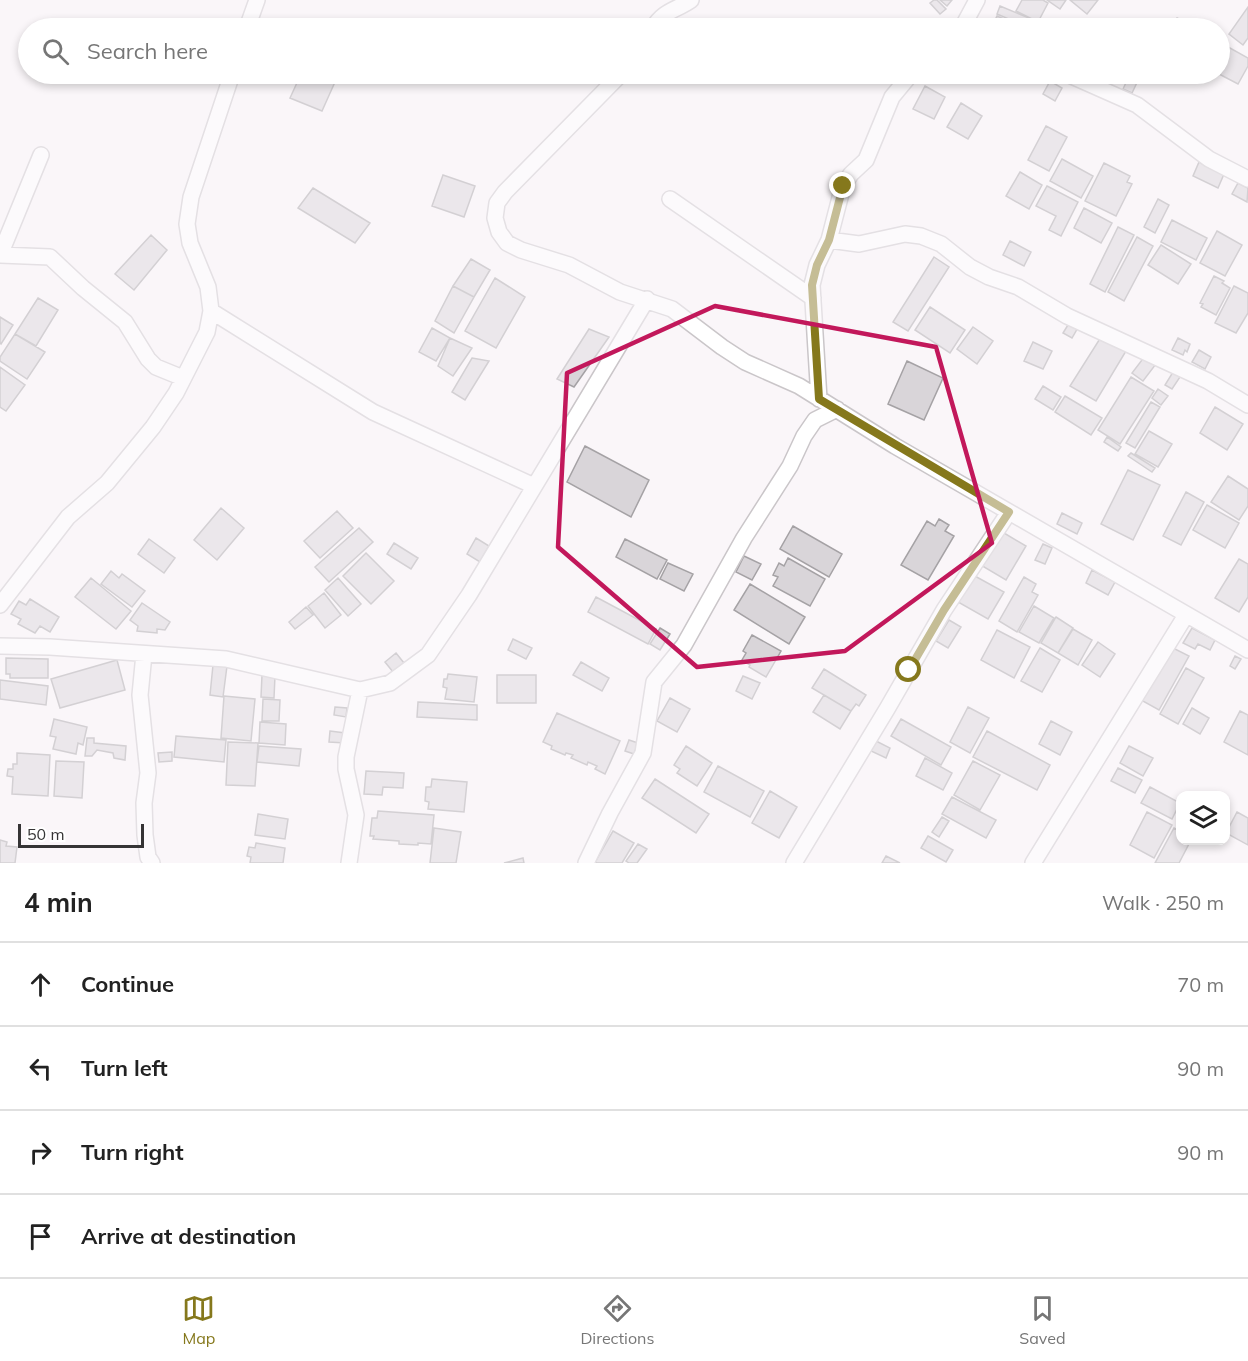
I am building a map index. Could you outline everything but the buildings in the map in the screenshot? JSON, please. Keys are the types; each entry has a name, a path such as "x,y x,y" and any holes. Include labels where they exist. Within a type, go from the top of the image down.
{"street":[{"path":"251,18 257,0"},
{"path":"659,18 691,0"},
{"path":"970,18 977,0"},
{"path":"0,605 68,517 107,483 126,457 153,427 176,393 207,332 211,311 207,287 190,243 187,224 191,197 229,84"},
{"path":"611,84 505,192 497,203 495,218 499,232 507,243 569,265 620,292 672,309 745,362 799,386 895,446 1248,650"},
{"path":"819,399 812,285 817,265 829,240 843,186 851,174 866,160 892,97 903,84"},
{"path":"1090,84 1137,105 1209,159 1248,179"},
{"path":"40,155 0,255 50,257 83,288 125,322 148,359 156,367 183,378"},
{"path":"670,199 813,298"},
{"path":"829,240 859,244 905,234 921,236 941,244 970,267 989,278 1018,286 1067,316 1208,381 1248,405"},
{"path":"0,646 50,647 226,659 360,690 390,683 428,655 469,595 647,299"},
{"path":"211,311 373,412 534,486"},
{"path":"586,863 643,753 654,682 684,645 744,538 790,465 804,436 815,420 837,409"},
{"path":"794,863 944,610 1009,512"},
{"path":"1033,863 1186,615"},
{"path":"144,654 140,695 148,773 144,803 148,857 152,863"},
{"path":"349,863 356,815 346,769 346,757 360,690"}],"highlighted area":[{"path":"715,306 936,347 992,543 845,651 697,667 558,547 567,373"}],"route":[{"path":"843,186 829,240 817,265 812,285 819,399 1009,512 944,610 909,670"}]}
